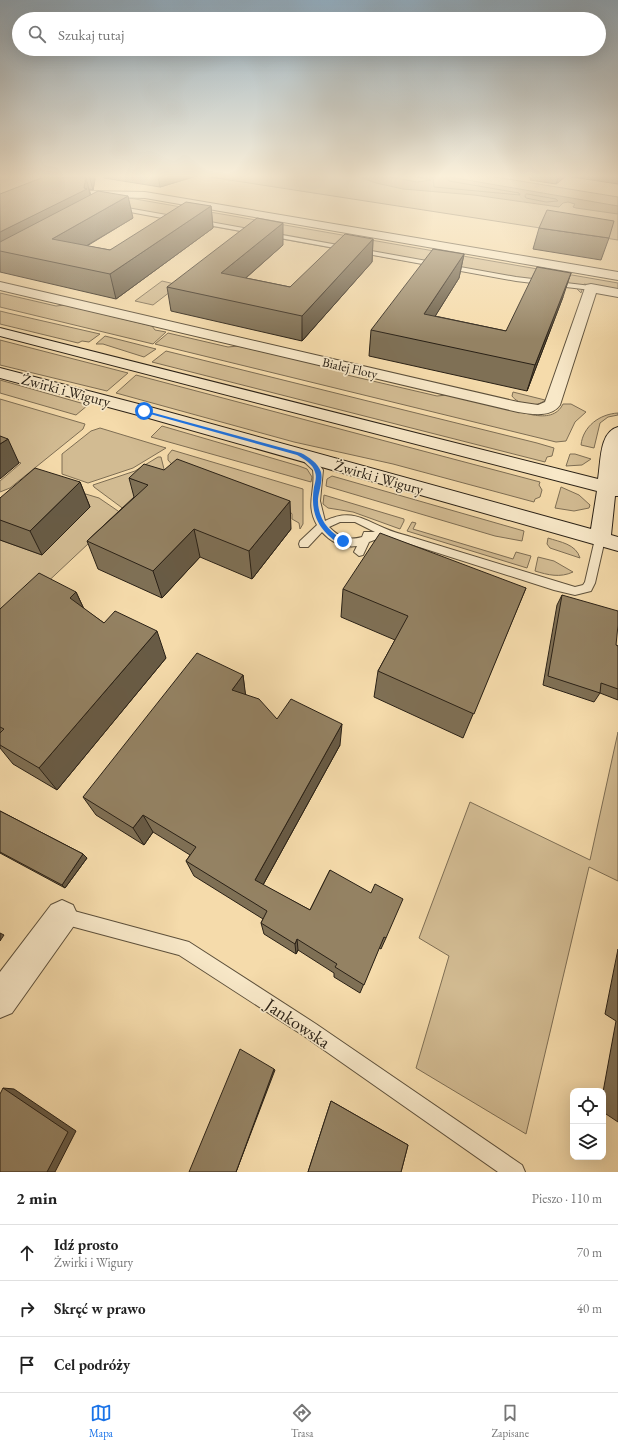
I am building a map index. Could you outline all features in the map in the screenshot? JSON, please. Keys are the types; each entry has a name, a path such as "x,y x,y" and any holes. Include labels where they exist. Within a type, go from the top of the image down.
{"street":[{"path":"348,230 618,276"},
{"name":"Białej Floty","path":"0,286 518,407 539,410 552,405 591,288"},
{"path":"591,288 618,293"},
{"path":"0,332 613,489"},
{"name":"Żwirki i Wigury","path":"0,373 299,454 609,542"},
{"path":"609,542 613,489 614,436 618,432"},
{"path":"0,1001 62,916"}],"lane":[{"path":"238,230 516,279 591,288"},
{"path":"299,454 309,459 318,470 319,476 315,501 317,513 323,526 335,538 351,543 384,532"},
{"path":"304,544 323,526 338,519 348,517 367,523 384,532 554,586 576,590 587,588 609,542"},
{"path":"359,552 368,538 369,531 367,523"},
{"name":"Jankowska","path":"62,916 183,948 310,1030 515,1172"}],"shaded area":[{"path":"230,230 312,230 618,283 618,290 584,284 581,293 576,288 511,280"},
{"path":"551,230 618,230 618,240"},
{"path":"162,281 179,285 153,305 135,301"},
{"path":"0,293 56,306 65,305 152,326 155,330 166,332 153,344 0,307"},
{"path":"0,311 100,334 89,342 82,341 78,343 0,324"},
{"path":"168,333 228,347 238,346 342,370 347,375 437,396 447,395 533,415 551,415 558,411 563,404 571,404 586,412 575,422 566,441 556,442 155,344"},
{"path":"105,336 156,349 144,357 103,344 96,344"},
{"path":"0,340 128,373 107,391 0,365"},
{"path":"166,351 537,443 554,448 552,456 547,457 545,462 152,362"},
{"path":"136,375 540,482 539,485 542,490 540,497 535,499 534,502 393,464 294,442 116,393"},
{"path":"0,380 88,405 76,415 0,393"},
{"path":"513,392 545,400 533,405 519,402 512,396"},
{"path":"0,399 85,424 83,429 10,488 0,492 0,481 21,463 0,456"},
{"path":"618,413 618,415 608,417 600,423 594,448 581,445 585,432 594,422 605,416"},
{"path":"162,426 307,469 312,477 311,482 151,437"},
{"path":"100,428 166,448 133,468 88,483 62,474 62,454 91,431"},
{"path":"172,450 303,489 303,524 300,529 299,523 292,519 292,514 286,507 175,468 168,460 168,455"},
{"path":"570,454 591,459 582,465 566,466"},
{"path":"158,457 161,457 165,473 125,510 93,485 135,471"},
{"path":"332,476 524,531 522,541 495,536 326,486 327,479"},
{"path":"561,487 579,495 590,505 589,508 574,511 555,508"},
{"path":"79,492 99,498 121,513 8,619 0,615 0,540 42,555"},
{"path":"324,495 404,519 404,521 400,529 353,512 328,508 323,504"},
{"path":"412,522 416,523 413,529 513,559 516,552 531,556 527,568 407,531"},
{"path":"548,538 562,542 571,547 578,553 580,558 550,548 547,544"},
{"path":"538,557 554,561 573,572 563,575 549,575 535,571"},
{"path":"618,732 618,881 589,867 526,1134 416,1068 449,956 419,938 470,802 590,860"}],"building":[{"path":"24,230 68,230 52,239 110,250 142,230 176,230 110,274 0,251 0,242"},
{"path":"242,230 275,230 221,273 290,287 345,234 373,239 302,316 167,287"},
{"path":"551,230 611,230 609,238"},
{"path":"433,249 464,254 424,314 506,331 537,267 571,273 535,365 371,330"},
{"path":"0,436 8,439 0,444"},
{"path":"177,459 290,501 249,551 194,529 153,571 87,541 148,485 129,478 144,464 164,470"},
{"path":"35,468 80,482 30,531 0,520 0,498"},
{"path":"380,533 526,588 474,714 378,671 408,616 343,589"},
{"path":"39,573 76,592 70,598 104,623 115,611 157,631 39,768 0,745 0,733 4,729 0,727 0,609"},
{"path":"562,595 618,611 616,645 618,646 618,689 601,683 600,693 548,676"},
{"path":"197,653 243,675 232,690 259,699 277,719 291,699 342,724 255,880 310,910 330,870 371,893 375,884 403,899 386,938 384,937 364,985 335,967 337,964 297,939 295,944 261,923 267,911 186,861 196,847 143,815 133,828 83,797"},
{"path":"0,811 83,854 62,885 0,852"},
{"path":"240,1049 274,1069 236,1172 189,1172"},
{"path":"3,1088 68,1132 47,1172 0,1172 0,1094"},
{"path":"331,1101 408,1145 401,1172 308,1172"}],"route":[{"path":"144,411 299,454 309,459 316,466 319,476 315,501 317,513 323,526 328,532 335,538 343,541"}]}
